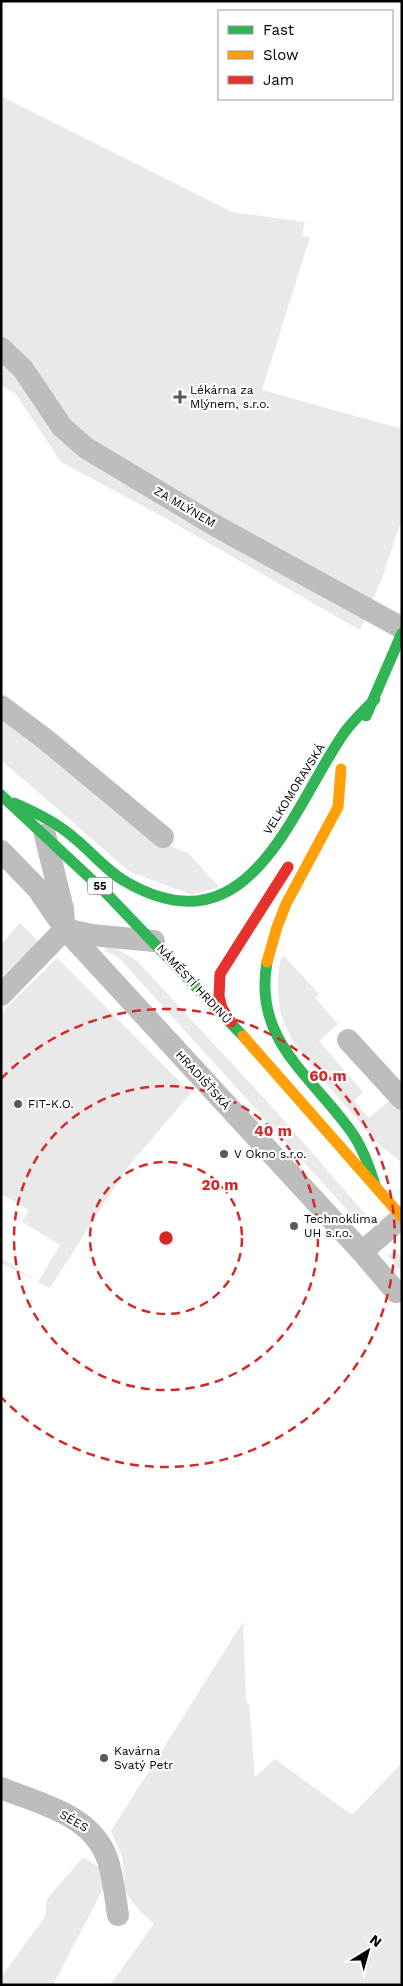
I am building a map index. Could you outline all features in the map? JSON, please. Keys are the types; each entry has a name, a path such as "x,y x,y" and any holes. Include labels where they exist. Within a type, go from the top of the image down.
{"street":[{"name":"ZA MLÝNEM","path":"1,348 23,369 62,427 86,448 208,521 402,628"},
{"name":"VELKOMORAVSKÁ","path":"358,734 375,699 402,632"},
{"name":"VELKOMORAVSKÁ","path":"4,797 58,825 119,877 159,897 178,902 198,903 217,898 234,890 254,873 283,835 342,735 375,699"},
{"path":"1,706 45,738 163,838"},
{"path":"328,794 343,765 339,806 272,935 267,962 266,994 269,1018 275,1035 302,1075 350,1129 368,1161 375,1186"},
{"name":"NÁMĚSTÍ HRDINŮ","path":"4,797 154,941 235,1028"},
{"path":"28,819 41,824 96,875 182,963 199,972"},
{"path":"1,995 65,929 63,909 44,834"},
{"path":"1,851 37,888 65,929"},
{"path":"235,1028 222,1008 218,988 220,974 292,860"},
{"name":"NÁMĚSTÍ HRDINŮ","path":"65,929 92,935 154,941"},
{"name":"HRADIŠŤSKÁ","path":"65,929 362,1252 396,1292"},
{"path":"213,966 231,954"},
{"name":"55","path":"235,1028 402,1217"},
{"path":"348,1040 402,1099"},
{"path":"362,1252 402,1217"},
{"name":"SÉES","path":"1,1788 72,1817 95,1835 107,1858 118,1915"}],"shaded area":[{"path":"1,96 232,212 305,222 302,236 310,237 262,390 402,429 402,518 382,578 360,630 156,513 61,462 15,393 1,386"},
{"path":"1,713 149,837 188,853 219,887 192,895 130,872 1,760"},
{"path":"20,923 39,942 1,977 1,945"},
{"path":"105,946 116,948 137,961 274,1109 367,1216 365,1222 359,1223 119,958 105,951"},
{"path":"284,956 319,994 315,998 338,1024 319,1041 363,1092 354,1101 369,1118 389,1101 402,1107 402,1163 376,1142 306,1059 291,1038 281,1015 278,995 278,974 281,958"},
{"path":"57,958 191,1093 126,1169 50,1288 38,1282 60,1245 22,1222 29,1210 1,1194 1,1013"},
{"path":"395,1250 402,1258 402,1272 388,1256"},
{"path":"1,1258 37,1281 1,1263"},
{"path":"243,1622 246,1701 249,1704 255,1777 275,1759 352,1815 402,1763 402,1985 110,1985 154,1924 139,1910 126,1893 122,1857 111,1831"},
{"path":"83,1857 99,1867 104,1887 53,1985 1,1985 1,1977 45,1917 47,1899"}],"traffic: fast":[{"path":"366,716 402,633"},
{"path":"14,803 60,827 113,873 128,883 170,899 205,900 235,887 261,864 304,801 342,736 353,721 375,699"},
{"path":"1,795 107,894 243,1036"},
{"path":"267,962 265,989 268,1013 277,1035 302,1073 354,1136 365,1156 375,1185"}],"traffic: slow":[{"path":"267,962 286,904 338,807 341,769"},
{"path":"243,1036 402,1217"}],"traffic: jam":[{"path":"231,1022 222,1008 219,996 220,974 288,867"}],"place":[{"name":"Lékárna za Mlýnem, s.r.o.","path":"180,397"},
{"name":"FIT-K.O.","path":"18,1104"},
{"name":"V Okno s.r.o.","path":"224,1154"},
{"name":"Technoklima UH s.r.o.","path":"294,1226"},
{"name":"Kavárna Svatý Petr","path":"104,1758"}]}
